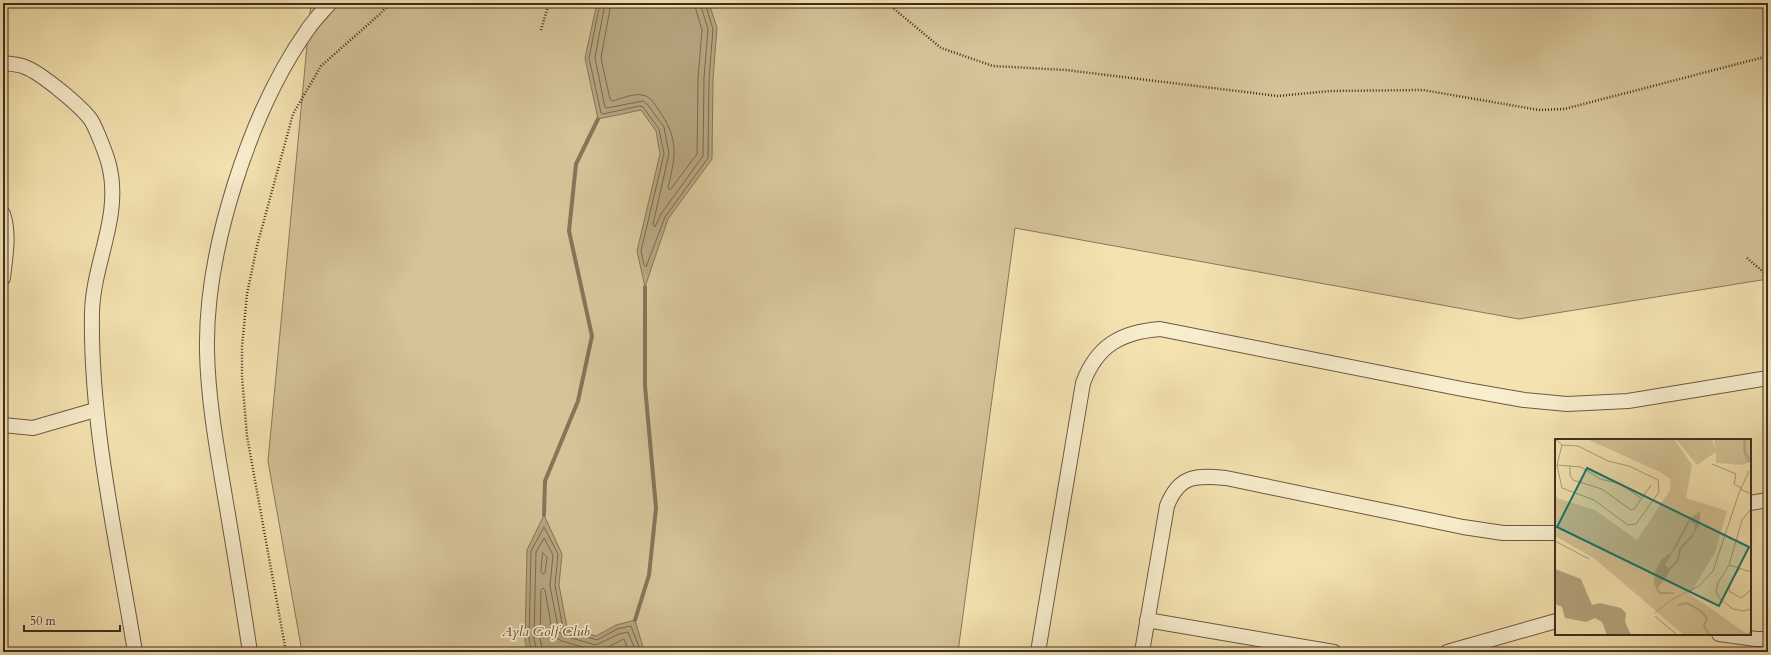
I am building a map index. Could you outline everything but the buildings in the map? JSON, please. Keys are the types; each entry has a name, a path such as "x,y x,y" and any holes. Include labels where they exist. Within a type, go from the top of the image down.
{"street":[{"path":"250,652 213,419 207,350 212,287 216,261 226,218 243,160 253,135 272,92 296,49 308,29 330,3"},
{"path":"3,63 26,67 57,87 91,120 109,165 113,199 110,229 94,291 92,313 95,410 135,652"},
{"path":"3,214 6,222 7,244 3,278"},
{"path":"1038,652 1083,383 1089,367 1097,356 1115,342 1129,334 1160,329 1462,389 1524,400 1568,404 1628,401 1768,378"},
{"path":"3,425 33,428 95,410"},
{"path":"1142,652 1167,506 1172,493 1179,485 1196,477 1226,478 1464,528 1502,533 1555,534"},
{"path":"1751,503 1768,500"},
{"path":"1147,620 1334,652"},
{"path":"1447,652 1555,621"},
{"path":"1725,635 1756,640 1768,639"}],"path":[{"path":"286,652 247,436 244,407 242,347 247,294 257,246 293,114 321,66 380,14 390,3"},
{"path":"541,30 549,3"},
{"path":"887,3 941,48 993,66 1066,70 1278,96 1330,91 1424,90 1528,109 1551,110 1576,106 1768,56"},
{"path":"1747,258 1768,276"}],"shaded area":[{"path":"311,3 1768,3 1768,279 1519,319 1015,228 958,652 302,652 268,461"}],"water":[{"path":"597,3 709,3 717,28 713,79 712,159 668,219 645,287 637,251 660,154 656,131 641,110 598,119 585,58"},
{"name":"Ayla Golf Club","path":"544,515 562,554 559,585 567,627 596,636 616,625 635,620 643,647 642,652 528,652 525,641 527,550"}],"waterway":[{"path":"544,515 545,481 578,401 592,336 569,231 576,164 598,119"},
{"path":"635,620 649,575 656,508 645,386 645,287"}]}
